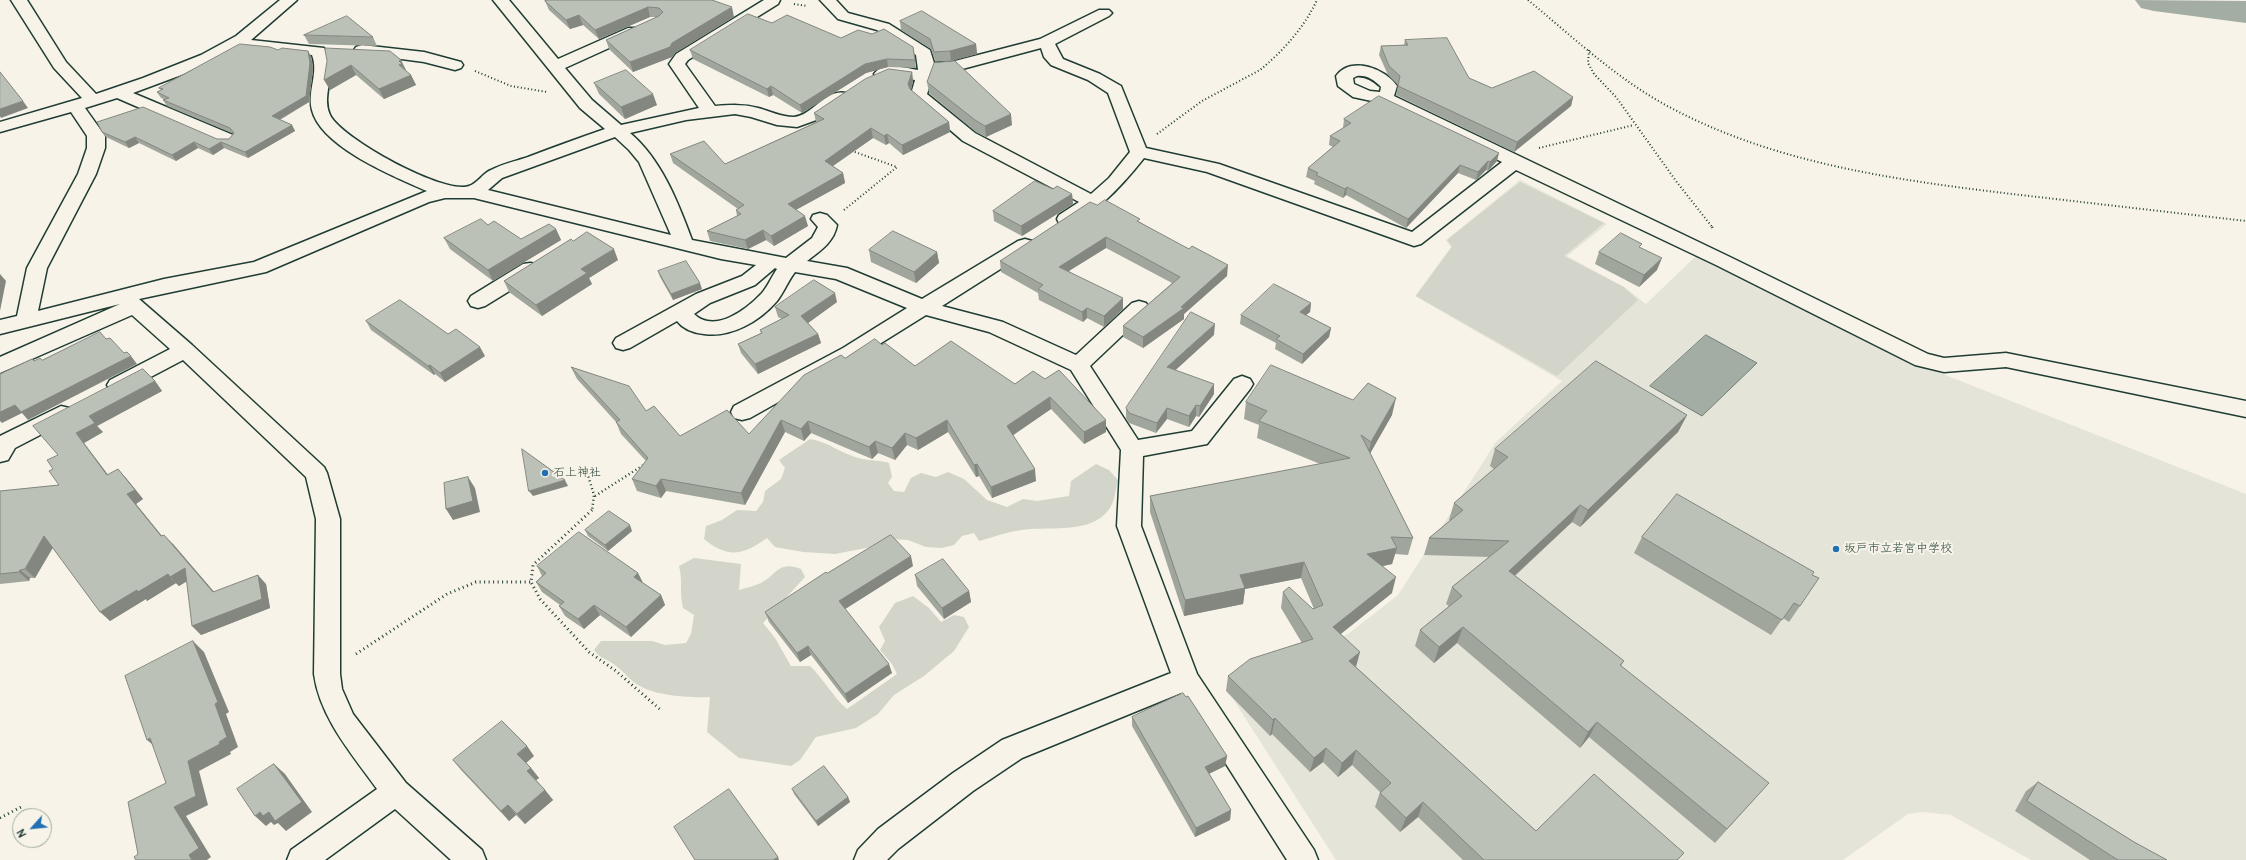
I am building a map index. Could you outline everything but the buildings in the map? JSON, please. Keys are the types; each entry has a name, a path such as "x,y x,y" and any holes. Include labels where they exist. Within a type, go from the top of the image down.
{"street":[{"path":"19,0 60,65 93,100"},
{"path":"0,127 119,93 183,68 236,43 289,0"},
{"path":"501,0 577,93 616,131 635,146 647,161 677,224 683,242"},
{"path":"828,0 843,16 883,27 924,53 925,72 919,94 924,100 969,137 1093,202"},
{"path":"710,112 676,64 688,54 773,1"},
{"path":"868,80 892,72 925,72 951,67 1046,42 1104,13"},
{"path":"555,66 648,24"},
{"path":"1046,42 1052,57 1057,62 1094,77 1115,90 1144,152"},
{"path":"236,43 332,50 390,52 424,57 455,65"},
{"path":"332,50 323,65 320,100 322,115 334,130 387,167 445,192"},
{"path":"474,192 496,174 616,131 686,115 745,110 777,120 797,122 813,115 851,90"},
{"path":"119,93 227,139"},
{"path":"1384,98 1492,149 1514,162 1730,265 1922,360 1944,365 2006,360 2246,409"},
{"path":"26,321 37,268 87,174 96,148 96,136 74,106"},
{"path":"1144,152 1213,168 1414,240 1514,162"},
{"path":"742,412 836,361 925,308 1093,202 1120,178 1144,152"},
{"path":"0,366 129,301 164,286 259,267 424,198 445,192 474,192 683,242 720,253 840,273 925,308 996,327 1078,365 1132,449 1129,526 1186,679 1304,860"},
{"path":"683,311 684,318 693,325 719,329 735,324 751,313 769,296 791,264 817,242 828,230 824,222"},
{"path":"584,236 604,223"},
{"path":"478,301 545,260"},
{"path":"623,343 663,320 683,311 707,296 748,283 762,273 770,262"},
{"path":"0,327 129,301"},
{"path":"129,301 185,350 316,473 328,519 327,674 329,689 344,722 396,792 472,860"},
{"path":"1078,365 1140,308"},
{"path":"103,392 185,350"},
{"path":"1132,449 1199,438 1242,384"},
{"path":"0,454 7,442 76,406"},
{"path":"868,860 888,839 957,786 1012,749 1186,679"},
{"path":"301,860 396,792"}],"path":[{"path":"1144,152 1149,141 1182,114 1260,70 1271,62 1307,19 1317,0"},
{"path":"1528,0 1632,84 1673,109 1742,141 1817,164 1907,182 2246,221"},
{"path":"1589,50 1588,63 1596,76 1615,96 1634,125 1655,150 1691,202 1715,232"},
{"path":"455,65 511,86 545,92 577,93"},
{"path":"1514,162 1529,151 1550,144 1634,125"},
{"path":"824,222 897,167 848,150"},
{"path":"595,496 647,462"},
{"path":"586,469 595,496 592,511 533,565 531,582 540,599 589,652 616,671 662,711"},
{"path":"327,674 447,594 476,582 531,582"},
{"path":"0,818 21,807"}],"shaded area":[{"name":"坂戸市立若宮中学校","path":"1520,180 1607,224 1567,256 1624,287 1646,304 1697,255 1915,363 2246,494 2246,860 2031,860 1951,815 1922,812 1908,814 1843,860 1336,860 1226,688 1246,671 1319,647 1348,634 1398,595 1496,442 1562,381 1415,296 1451,247 1446,240"},
{"path":"1520,182 1604,223 1564,256 1624,287 1638,300 1557,376 1416,296 1452,247 1447,240"},
{"path":"1706,335 1757,363 1702,416 1650,386"},
{"path":"810,439 855,457 865,460 889,463 892,477 888,483 894,491 904,492 911,478 921,473 936,477 948,472 964,479 987,500 1007,507 1023,499 1037,501 1069,496 1071,481 1096,464 1109,470 1118,480 1111,507 1097,520 1087,524 1065,528 1021,530 979,541 974,533 962,536 954,545 942,548 926,547 908,540 892,539 871,547 835,554 803,552 775,547 767,538 742,551 727,552 712,545 704,539 706,526 722,520 737,510 756,511 763,502 765,491 781,479 785,468 779,460"},
{"path":"694,558 741,564 739,590 761,583 778,570 787,566 801,569 805,577 763,623 775,638 791,666 810,666 847,709 897,674 892,664 880,650 885,641 879,627 895,603 913,596 929,608 941,622 954,615 964,617 969,627 954,651 924,676 894,695 878,714 856,728 816,737 800,760 791,766 739,758 707,732 710,697 674,696 647,689 634,682 619,668 594,650 601,641 652,641 665,645 686,643 691,634 694,615 683,608 679,566"}],"waterway":[{"path":"2154,0 2246,12"}],"place":[{"name":"石上神社","path":"545,473"},
{"name":"坂戸市立若宮中学校","path":"1836,549"}]}
